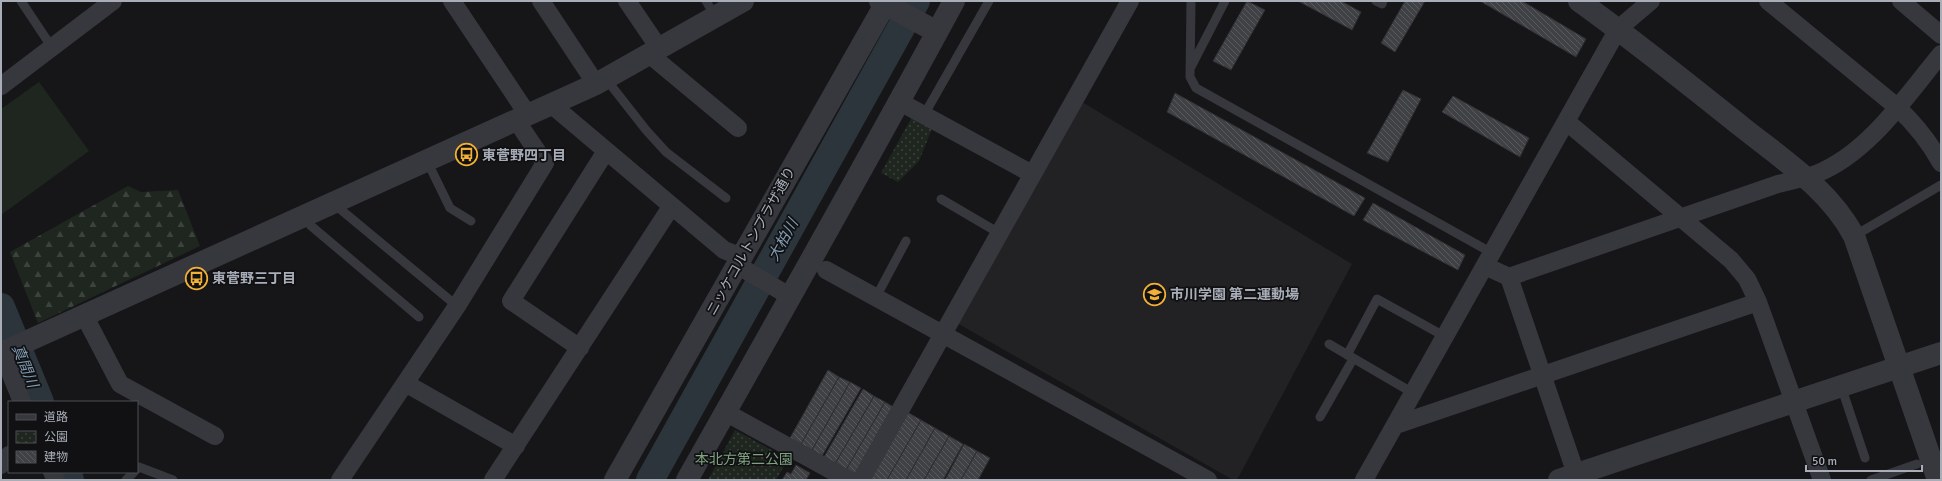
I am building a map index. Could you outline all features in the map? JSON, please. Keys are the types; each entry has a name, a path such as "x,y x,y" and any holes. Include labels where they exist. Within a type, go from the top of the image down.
{"street":[{"path":"1,86 51,46 113,1"},
{"path":"340,480 457,306 545,163 522,118 452,1"},
{"path":"541,1 601,82"},
{"path":"627,1 654,51 738,128"},
{"path":"22,401 1,352 601,82 654,51 710,8 743,1"},
{"path":"687,480 791,297 819,242 900,102 933,30 954,1"},
{"path":"861,480 1130,1"},
{"path":"1579,1 1618,29 1804,177 1838,210 1854,236 1938,480"},
{"path":"1364,480 1618,29 1649,1"},
{"path":"1768,1 1897,107 1914,124 1932,146 1941,163"},
{"path":"1901,1 1941,35"},
{"path":"887,4 933,30"},
{"name":"ニッケコルトンプラザ通り","path":"615,480 887,4"},
{"path":"1509,277 1778,184 1817,174 1849,155 1880,128 1941,54"},
{"path":"900,102 1032,174"},
{"path":"552,105 671,207 724,250 791,297"},
{"path":"1567,122 1731,260 1747,279 1758,302 1822,480"},
{"path":"580,348 511,301 606,151"},
{"path":"500,478 516,446 671,207"},
{"path":"1489,259 1509,277 1542,375 1571,478 1898,366 1941,353"},
{"path":"826,270 1208,480"},
{"path":"1396,425 1758,302"},
{"path":"84,315 120,384 215,436"},
{"path":"405,383 516,446"},
{"path":"725,412 849,480"},
{"path":"1,465 8,455"}],"lane":[{"path":"21,1 51,46"},
{"path":"924,115 989,1"},
{"path":"1191,1 1190,77 1196,88 1489,259"},
{"path":"1190,68 1225,1"},
{"path":"1376,1 1382,4 1383,1"},
{"path":"601,82 666,152 726,198"},
{"path":"427,161 450,208 471,221"},
{"path":"1854,236 1941,185"},
{"path":"940,199 1000,233"},
{"path":"333,203 457,306"},
{"path":"311,212 310,225 419,317"},
{"path":"876,297 906,241"},
{"path":"1320,417 1377,299 1444,336"},
{"path":"1329,344 1413,393"},
{"path":"1841,386 1864,458"},
{"path":"1871,480 1917,464"},
{"path":"138,468 139,467 173,480"}],"shaded area":[{"name":"市川学園 第二運動場","path":"1082,102 1352,264 1237,480 1233,480 957,323"}],"green space":[{"path":"39,82 89,151 1,215 1,109"},
{"path":"913,115 933,126 919,161 898,182 881,173"},
{"path":"128,186 141,192 178,190 200,246 38,323 10,252"},
{"name":"本北方第二公園","path":"735,430 788,459 776,480 708,480"}],"building":[{"path":"1247,1 1265,10 1231,70 1213,61"},
{"path":"1298,1 1341,1 1361,12 1352,30"},
{"path":"1405,1 1425,1 1395,52 1381,43"},
{"path":"1480,1 1522,1 1586,39 1576,57"},
{"path":"1403,90 1421,99 1388,162 1367,153"},
{"path":"1175,93 1365,198 1354,216 1167,112"},
{"path":"1453,96 1529,138 1520,157 1442,112"},
{"path":"1373,203 1465,255 1458,270 1363,220"},
{"path":"828,370 839,377 801,444 790,438"},
{"path":"839,377 850,382 812,450 801,444"},
{"path":"850,382 861,388 822,456 812,450"},
{"path":"863,389 874,396 835,464 824,457"},
{"path":"874,396 885,402 846,470 835,464"},
{"path":"885,402 895,408 857,476 846,470"},
{"path":"907,412 921,420 887,480 869,480"},
{"path":"921,420 935,428 906,480 887,480"},
{"path":"935,428 949,436 924,480 906,480"},
{"path":"949,436 963,444 943,480 924,480"},
{"path":"964,444 977,451 961,480 945,480"},
{"path":"977,451 990,458 978,480 961,480"},
{"path":"796,465 810,473 806,480 782,480 787,472 791,474"}],"waterway":[{"name":"大柏川","path":"650,480 916,1"},
{"name":"真間川","path":"1,307 40,401"},
{"name":"真間川","path":"67,473 70,480"}],"place":[{"name":"東菅野四丁目","path":"466,155"},
{"name":"東菅野三丁目","path":"196,278"},
{"name":"市川学園 第二運動場","path":"1155,294"}]}
